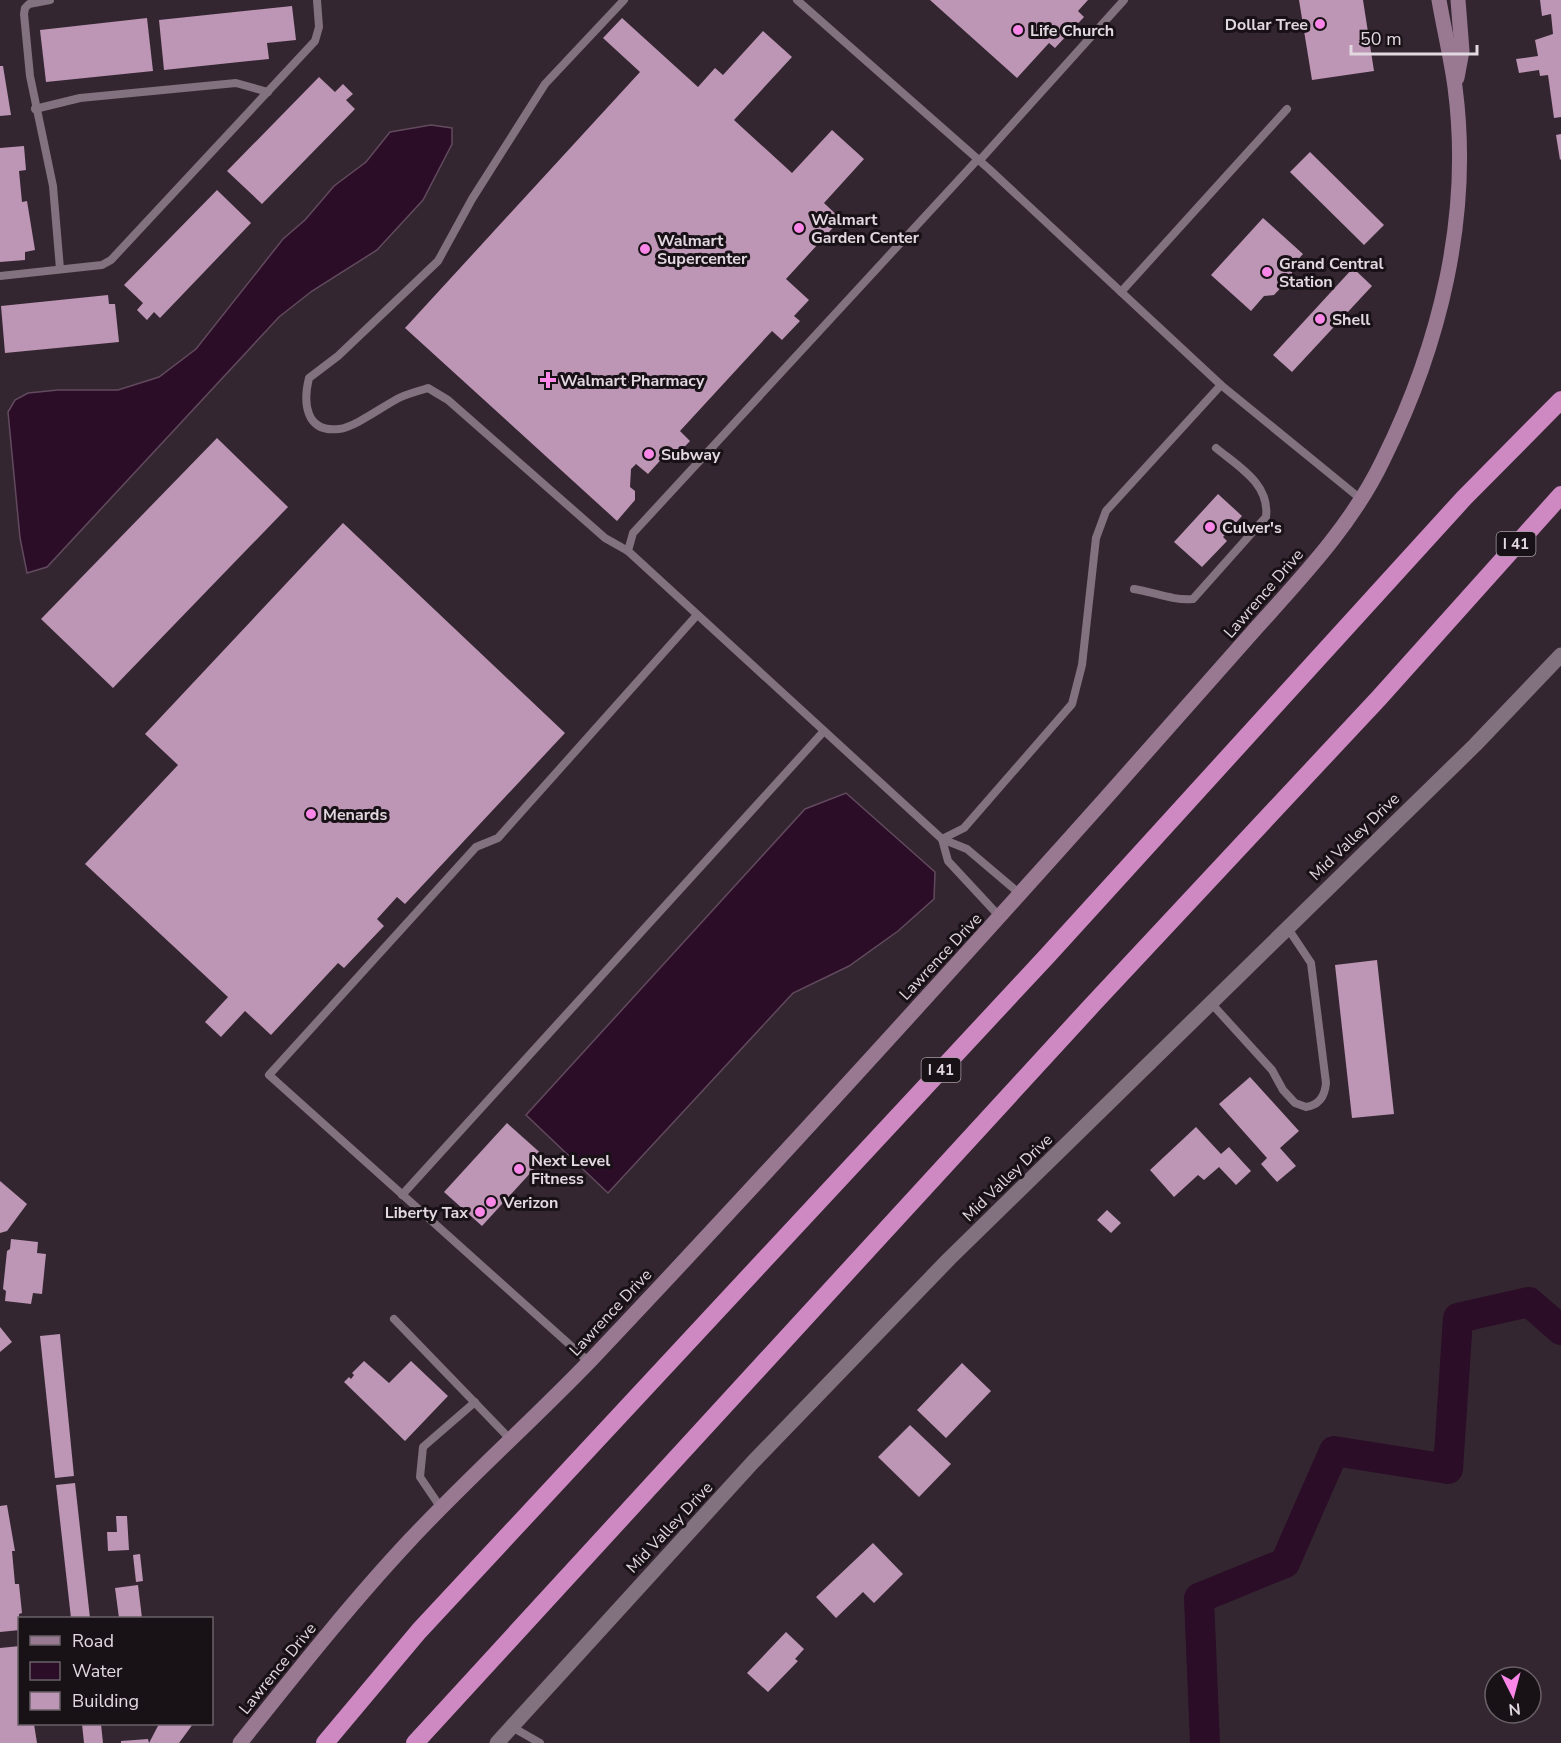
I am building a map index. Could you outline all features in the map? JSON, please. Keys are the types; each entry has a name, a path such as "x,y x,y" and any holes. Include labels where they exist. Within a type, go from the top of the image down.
{"highway":[{"path":"1464,498 1561,386"},
{"name":"I 41","path":"325,1743 419,1631 1048,955 1464,498 1561,400"},
{"name":"I 41","path":"415,1743 1379,698 1470,593 1561,495"},
{"path":"1470,593 1561,509"}],"main road":[{"name":"Lawrence Drive","path":"240,1743 318,1645 411,1539 589,1362 1000,918 1296,584 1363,500 1412,397 1440,314 1456,217 1458,130 1455,86 1439,0"},
{"name":"Lawrence Drive","path":"1455,86 1462,51 1458,0"}],"street":[{"name":"Mid Valley Drive","path":"497,1743 510,1726 753,1462 949,1259 1475,745 1561,655"}],"lane":[{"path":"50,0 29,3 24,14 35,109 51,170 60,269"},
{"path":"0,276 102,265 111,260 315,41 319,27 317,0"},
{"path":"624,0 545,84 472,199 438,261 338,356 309,378 305,406 311,420 321,429 341,429 403,396 428,388 448,400 604,538 628,551 942,839 968,849 1020,894"},
{"path":"797,0 979,159 1221,385 1363,500"},
{"path":"628,551 633,533 1124,0"},
{"path":"35,109 80,98 236,83 268,92"},
{"path":"1121,292 1287,109"},
{"path":"942,839 964,828 1072,704 1082,665 1096,538 1106,511 1221,385"},
{"path":"1134,589 1160,593 1177,601 1192,599 1266,517 1265,494 1252,478 1216,448"},
{"path":"589,1362 269,1075 476,847 498,838 697,615"},
{"path":"402,1194 824,731"},
{"path":"942,839 948,861 1000,918"},
{"path":"1211,1003 1272,1070 1283,1090 1295,1103 1306,1107 1319,1101 1325,1092 1326,1083 1311,963 1287,927"},
{"path":"394,1318 511,1440"},
{"path":"442,1509 420,1477 423,1448 475,1402"},
{"path":"510,1726 540,1743"}],"water":[{"path":"431,125 452,128 452,144 423,200 377,250 312,291 279,317 47,567 27,573 20,538 8,412 15,400 28,393 58,390 118,390 159,377 196,349 283,239 305,220 334,186 366,162 390,132"},
{"path":"846,793 935,872 934,899 898,931 849,966 793,993 608,1193 526,1115 805,809"}],"building":[{"name":"Life Church","path":"930,0 1088,0 1078,11 1084,17 1055,48 1049,43 1017,78"},
{"path":"1299,0 1363,0 1374,71 1312,80"},
{"path":"1540,0 1561,0 1561,117 1554,118 1548,75 1540,76 1539,70 1519,73 1516,59 1538,56 1535,40 1553,34 1551,14 1542,16"},
{"path":"292,6 296,40 267,43 269,59 164,70 159,20"},
{"path":"147,18 153,71 46,82 40,30"},
{"name":"Walmart Supercenter","path":"622,18 698,87 715,68 723,75 763,31 792,57 734,120 792,173 832,130 864,159 824,203 841,219 786,279 809,300 794,316 800,321 782,340 772,331 680,431 690,441 673,459 667,453 648,474 636,464 631,469 630,487 635,491 635,500 617,521 405,328 640,72 603,38"},
{"path":"0,66 3,66 11,115 0,116"},
{"path":"319,77 335,92 343,84 353,94 346,100 355,109 262,204 227,171"},
{"path":"1561,134 1561,159 1560,160 1556,135"},
{"path":"24,146 26,170 19,171 22,202 27,201 35,250 25,252 25,260 0,262 0,148"},
{"path":"1310,152 1384,225 1364,245 1290,172"},
{"path":"217,190 251,223 160,318 154,312 147,320 137,310 143,303 124,285"},
{"path":"1263,218 1303,254 1292,266 1292,276 1274,295 1264,296 1251,311 1211,275"},
{"path":"1353,268 1372,286 1292,372 1273,355"},
{"path":"108,295 109,304 115,304 119,342 5,353 1,306"},
{"path":"217,438 288,507 113,688 41,619"},
{"name":"Culver's","path":"1218,494 1242,516 1223,537 1227,541 1202,567 1174,542"},
{"name":"Menards","path":"343,523 565,733 405,904 397,897 377,919 384,926 344,968 338,963 271,1035 245,1011 221,1037 205,1022 228,997 85,864 178,765 145,734"},
{"path":"1377,960 1394,1114 1352,1118 1335,965"},
{"path":"1250,1077 1299,1131 1280,1148 1296,1166 1277,1182 1261,1164 1267,1158 1219,1104"},
{"path":"507,1123 545,1157 482,1226 444,1192"},
{"path":"1196,1127 1221,1154 1229,1147 1251,1171 1236,1185 1219,1167 1204,1180 1198,1175 1174,1197 1150,1170"},
{"path":"0,1181 27,1204 7,1231 0,1233"},
{"path":"1107,1210 1121,1223 1111,1233 1097,1220"},
{"path":"11,1239 38,1242 37,1253 46,1254 42,1294 33,1293 31,1304 5,1301 6,1291 3,1289 7,1251 10,1249"},
{"path":"0,1327 12,1342 0,1352"},
{"path":"60,1334 74,1476 55,1478 40,1336"},
{"path":"364,1361 389,1383 411,1361 448,1396 405,1441 344,1382 349,1377 351,1379 354,1375 352,1373"},
{"path":"962,1363 991,1391 946,1438 917,1410"},
{"path":"910,1425 951,1464 919,1497 878,1457"},
{"path":"75,1483 90,1617 71,1617 56,1485"},
{"path":"7,1505 15,1551 12,1551 15,1584 19,1584 22,1613 18,1617 18,1630 0,1632 0,1506"},
{"path":"116,1516 127,1516 129,1550 108,1551 107,1532 117,1532"},
{"path":"873,1543 903,1574 874,1603 863,1592 836,1618 816,1597"},
{"path":"140,1554 143,1581 136,1582 133,1555"},
{"path":"138,1585 142,1617 119,1617 115,1588"},
{"path":"786,1632 804,1649 795,1659 798,1661 768,1692 747,1673"},
{"path":"18,1646 18,1725 34,1725 37,1743 0,1743 0,1648"},
{"path":"82,1725 101,1725 103,1743 84,1743"},
{"path":"158,1725 192,1725 179,1743 149,1743"},
{"path":"148,1739 149,1743 121,1743 121,1741"}],"waterway":[{"path":"1205,1743 1199,1598 1285,1563 1334,1451 1448,1469 1458,1318 1529,1302 1561,1330"}],"place":[{"name":"Dollar Tree","path":"1320,24"},
{"name":"Life Church","path":"1018,30"},
{"name":"Walmart Garden Center","path":"799,228"},
{"name":"Walmart Supercenter","path":"645,249"},
{"name":"Grand Central Station","path":"1267,272"},
{"name":"Shell","path":"1320,319"},
{"name":"Walmart Pharmacy","path":"548,380"},
{"name":"Subway","path":"649,454"},
{"name":"Culver's","path":"1210,527"},
{"name":"Menards","path":"311,814"},
{"name":"Next Level Fitness","path":"519,1169"},
{"name":"Verizon","path":"491,1202"},
{"name":"Liberty Tax","path":"480,1212"}]}
